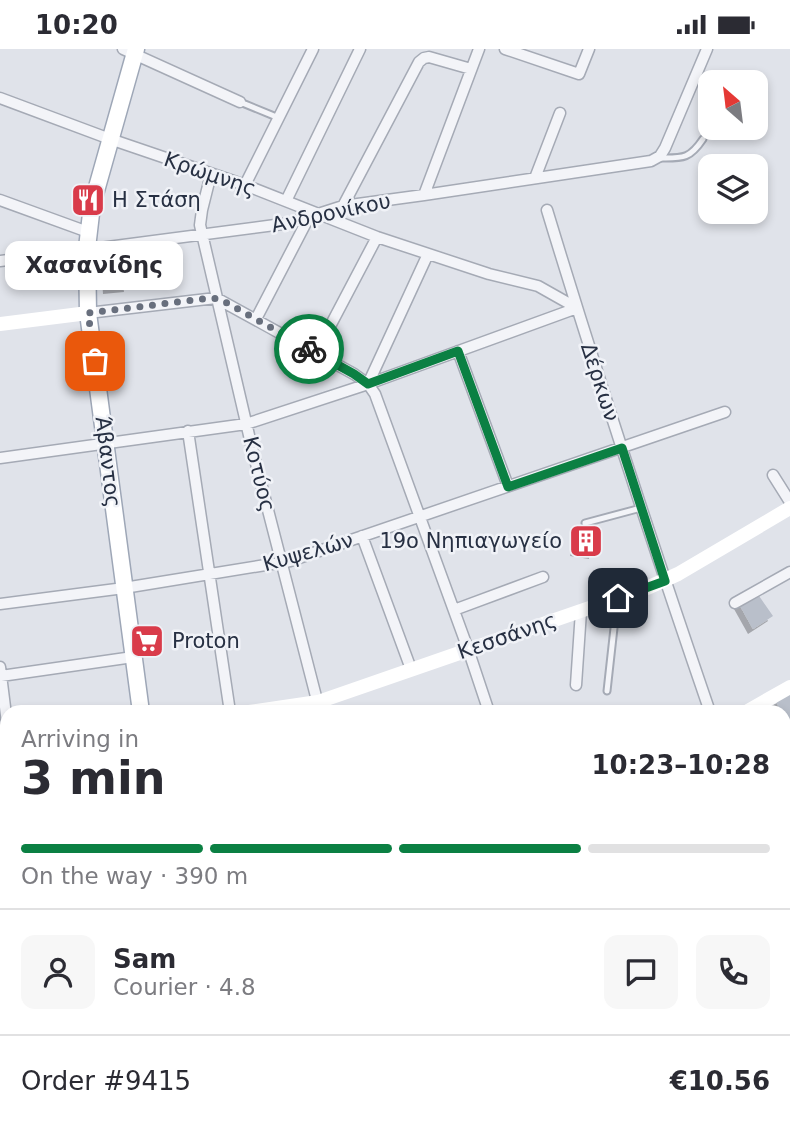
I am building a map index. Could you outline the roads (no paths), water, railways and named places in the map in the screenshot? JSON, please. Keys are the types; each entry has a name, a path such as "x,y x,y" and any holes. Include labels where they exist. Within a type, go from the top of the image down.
{"main road":[{"name":"Άβαντος","path":"131,51 92,205 88,240 88,313 140,705"}],"street":[{"path":"245,185 313,49"},
{"path":"286,201 360,49"},
{"path":"424,195 479,49"},
{"path":"505,49 579,74 589,49"},
{"path":"657,157 665,148 707,49"},
{"path":"131,51 240,102"},
{"path":"344,206 419,62 429,57 471,69"},
{"name":"Κρώμνης","path":"0,98 245,185 314,215 497,276 538,286 577,308"},
{"path":"535,177 560,113"},
{"name":"Ανδρονίκου","path":"0,261 88,240 203,235 290,223 344,206 651,161 657,157"},
{"name":"Κοτύος","path":"211,174 200,225 246,424 318,705"},
{"path":"0,200 88,240"},
{"name":"Δέρκων","path":"547,210 641,508 708,705"},
{"path":"256,319 314,215"},
{"path":"316,353 377,237"},
{"path":"368,384 428,254"},
{"path":"0,324 218,298 368,384 375,394 454,610 485,705"},
{"path":"0,458 246,424 368,384 577,308"},
{"path":"458,351 508,487"},
{"name":"Κυψελών","path":"0,604 282,563 724,412"},
{"path":"188,431 229,705"},
{"path":"773,475 790,502"},
{"name":"Κεσσάνης","path":"324,705 411,669 665,581 790,508"},
{"path":"362,536 411,669"},
{"path":"736,603 790,572"},
{"path":"454,610 543,577"},
{"path":"576,685 581,611"},
{"path":"5,705 1,671 133,657"},
{"path":"758,705 790,687"}],"lane":[{"path":"240,102 279,118"},
{"path":"657,157 682,158 695,151 702,140"},
{"path":"585,523 641,508"},
{"path":"607,691 618,598"}],"place":[{"name":"Η Στάση","path":"88,200"},
{"name":"Χασανίδης","path":"95,361"},
{"name":"19ο Νηπιαγωγείο","path":"586,541"},
{"name":"Proton","path":"147,641"}]}
